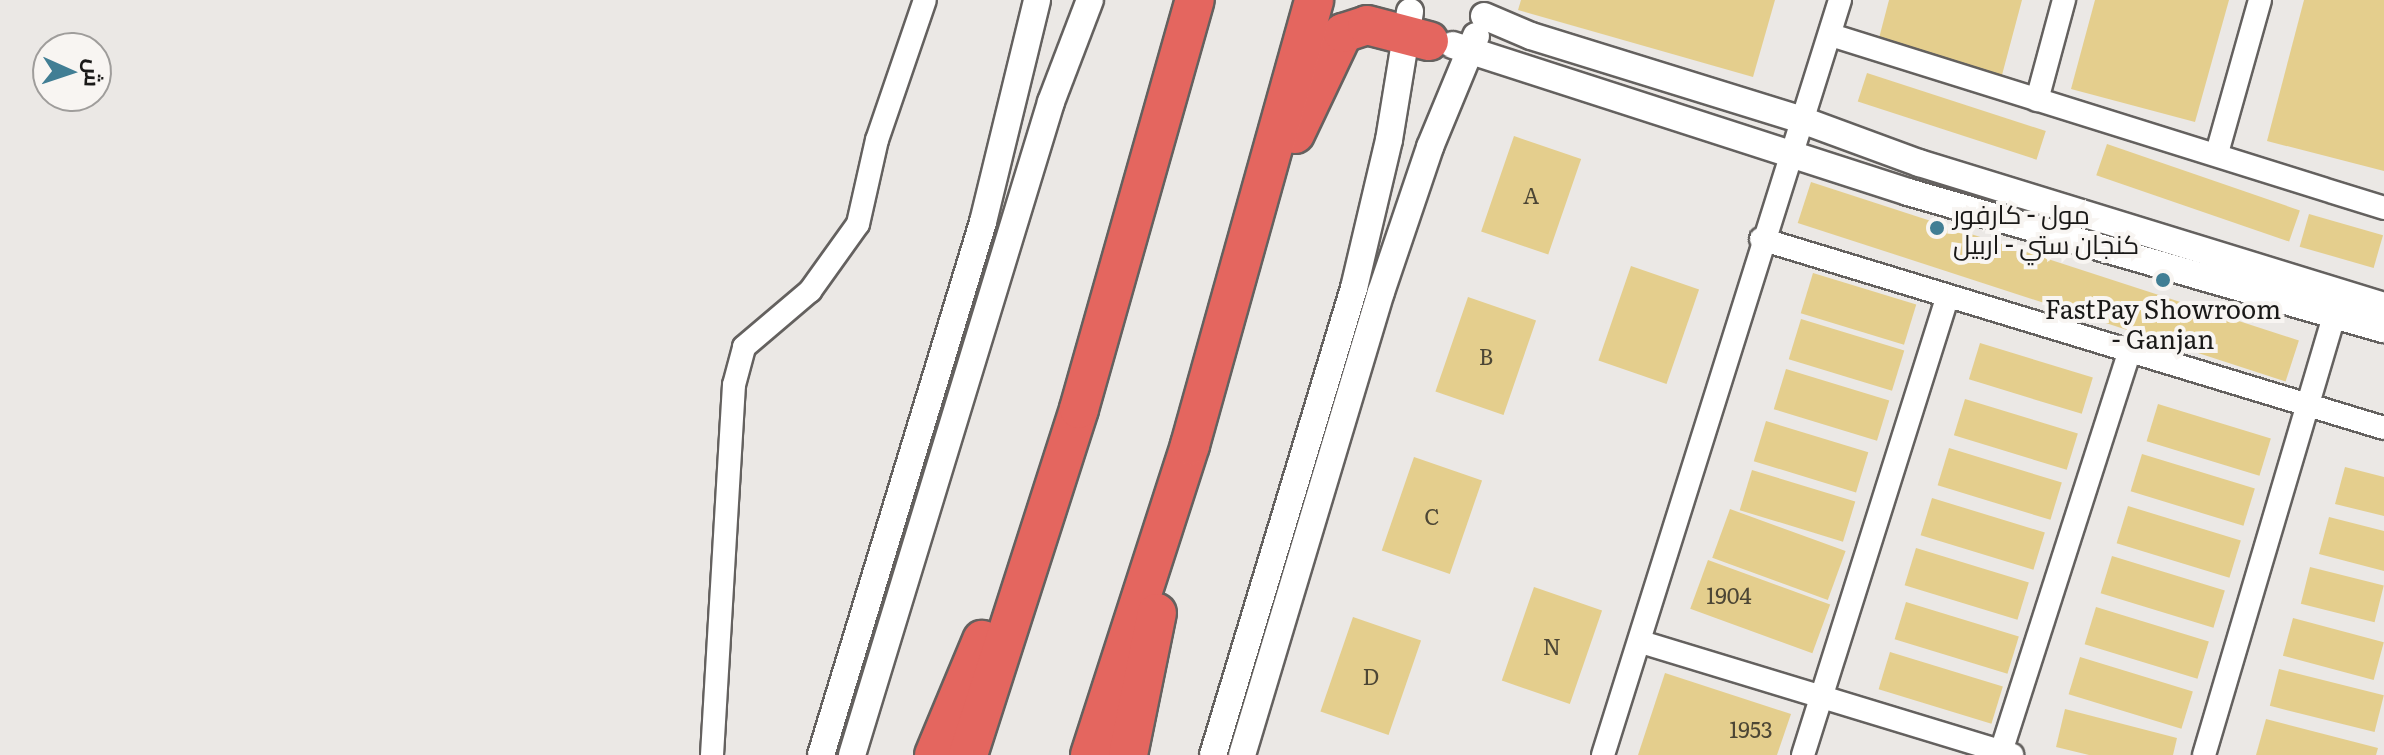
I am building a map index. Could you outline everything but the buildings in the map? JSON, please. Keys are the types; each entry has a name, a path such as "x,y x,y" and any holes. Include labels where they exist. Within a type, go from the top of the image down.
{"highway":[{"path":"1154,145 1154,86 1169,0"},
{"path":"968,755 1079,409 1195,0"},
{"path":"1090,755 1190,445 1314,0"},
{"path":"1266,180 1311,103 1338,39 1358,26 1422,34"},
{"path":"934,755 1079,409"},
{"path":"1128,755 1190,445"}],"street":[{"path":"712,755 734,385 744,347 810,291 858,224 877,140 925,0"},
{"path":"821,755 983,222 1037,0"},
{"path":"852,755 1051,102 1090,0"},
{"path":"1603,755 1641,642 1761,239 1831,35 1840,0"},
{"path":"2037,100 2064,0"},
{"path":"2217,153 2260,0"},
{"path":"1422,34 1464,42 1484,10 1531,36 1802,120 1919,163 2382,306"},
{"path":"1422,34 1791,151 1908,192 2335,314 2382,306"},
{"path":"1213,755 1354,288 1422,34"},
{"path":"1242,755 1381,292 1430,147 1422,34"},
{"path":"1831,35 2217,153 2384,208"},
{"path":"1908,192 1919,163"},
{"path":"1761,239 2384,428"},
{"path":"1803,755 1947,297"},
{"path":"2204,755 2335,314"},
{"path":"1641,642 2004,754 2130,349"}],"place":[{"name":"مول - كارفور كنجان ستي - اربيل","path":"1937,228"},
{"name":"FastPay Showroom - Ganjan","path":"2163,280"}]}
